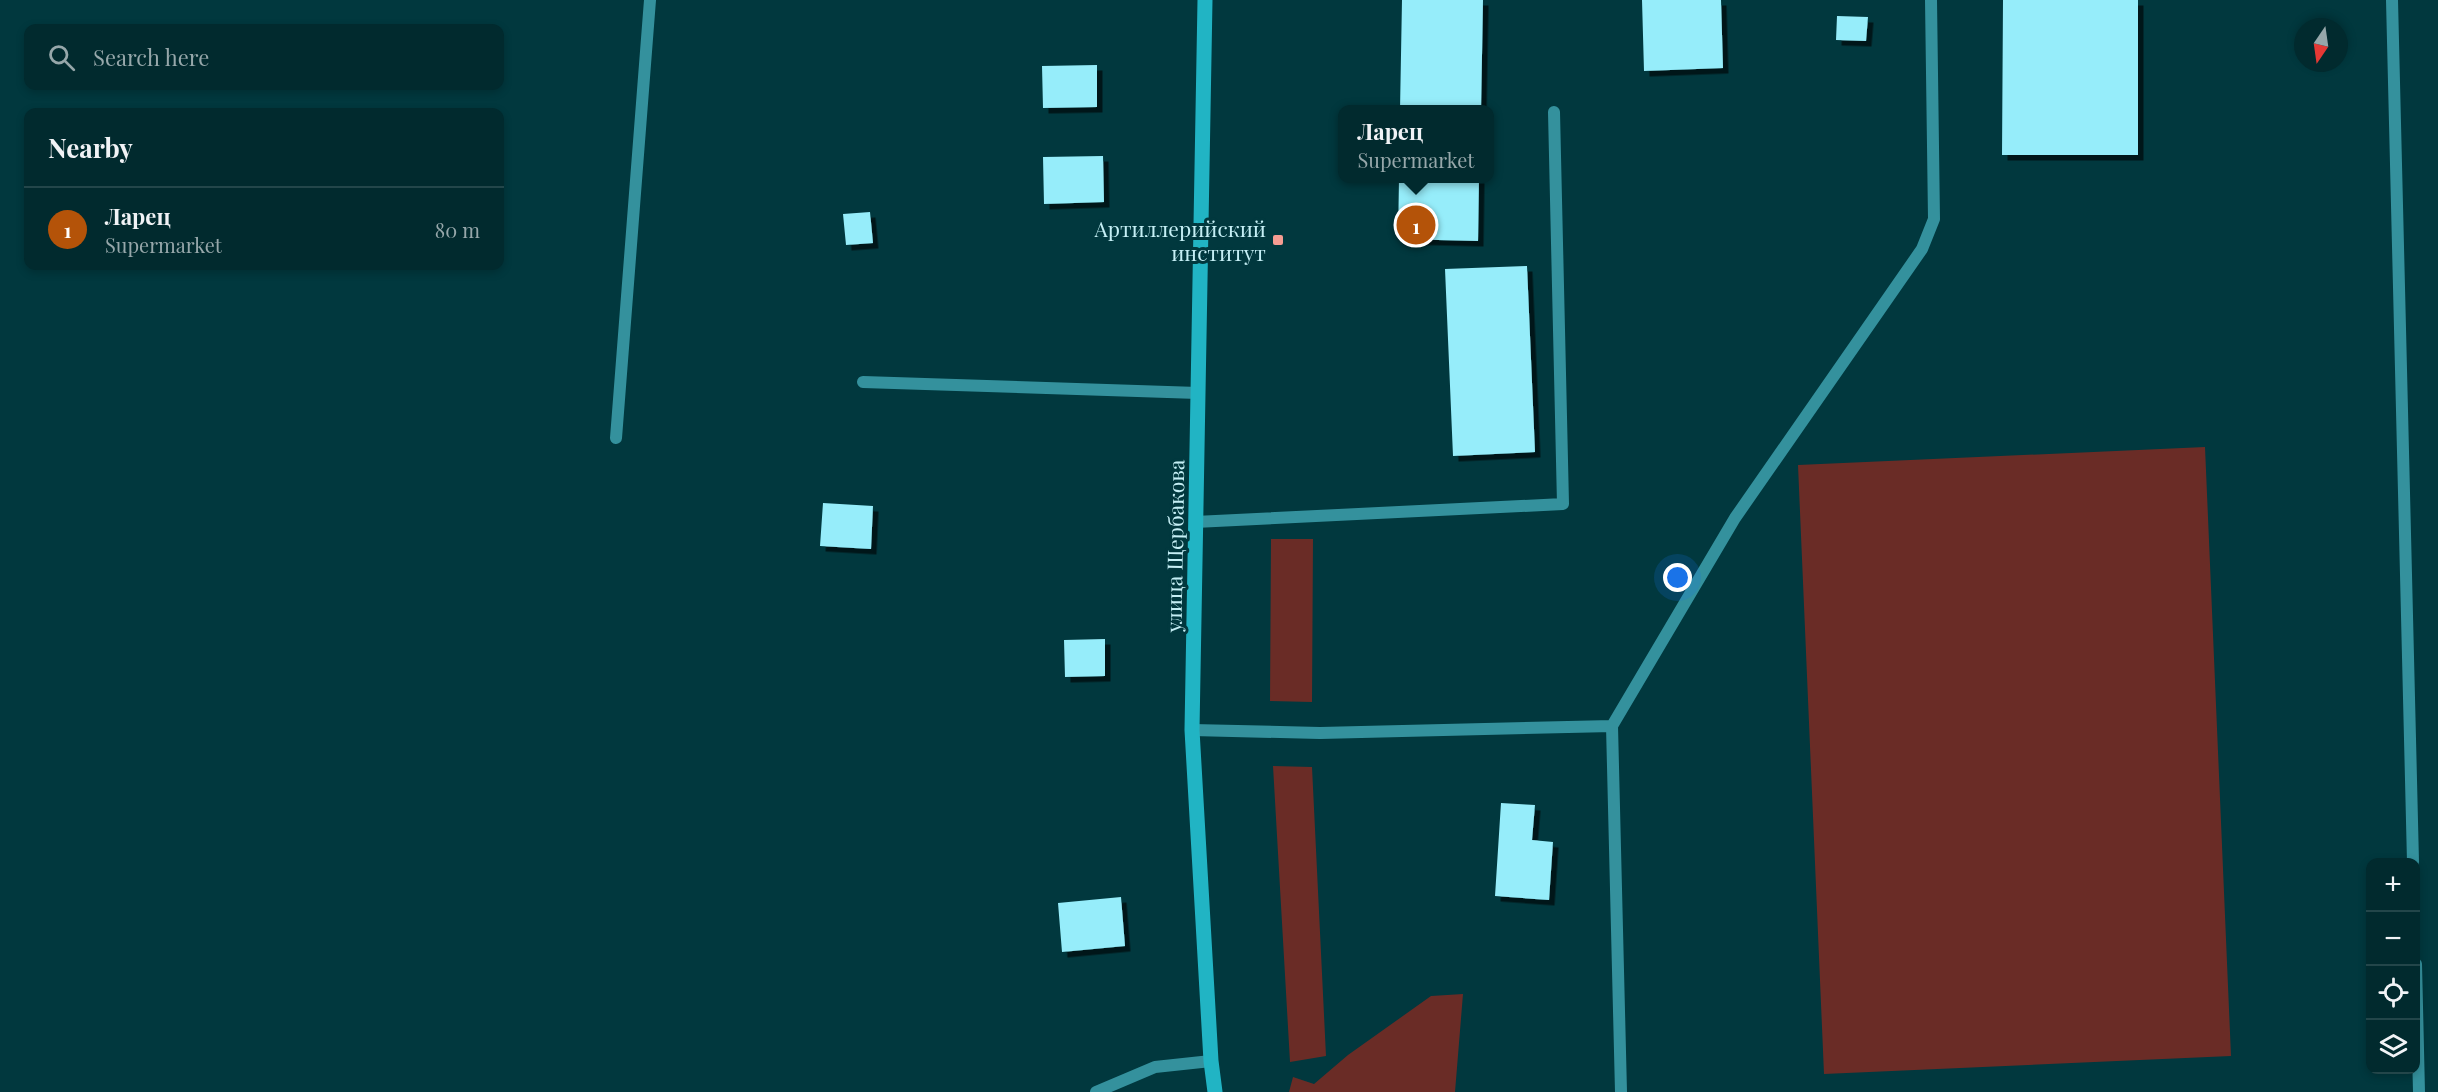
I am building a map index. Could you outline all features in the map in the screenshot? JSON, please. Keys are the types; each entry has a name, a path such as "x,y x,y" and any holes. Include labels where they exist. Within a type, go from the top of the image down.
{"main road":[{"name":"улица Щербакова","path":"1205,0 1192,730 1215,1092"}],"lane":[{"path":"616,438 650,0"},
{"path":"1621,1092 1612,726 1735,518 1922,249 1934,219 1931,0"},
{"path":"2392,0 2413,858"},
{"path":"1196,522 1563,504 1554,112"},
{"path":"862,382 1198,393"},
{"path":"1192,730 1320,733 1612,726"},
{"path":"2415,966 2419,1092"},
{"path":"1096,1092 1155,1067 1212,1061"}],"shaded area":[{"path":"2205,447 2231,1056 1824,1074 1798,465"},
{"path":"1271,539 1313,539 1312,702 1270,701"},
{"path":"1273,766 1312,767 1326,1056 1290,1062"},
{"path":"1463,994 1455,1092 1289,1092 1293,1077 1314,1084 1348,1055 1431,996"}],"building":[{"path":"1402,0 1483,0 1481,105 1400,105"},
{"path":"1642,0 1721,0 1723,68 1644,71"},
{"path":"2003,0 2138,0 2138,155 2002,155"},
{"path":"1837,16 1868,17 1866,41 1836,40"},
{"path":"1097,65 1097,107 1043,108 1042,66"},
{"path":"1103,156 1104,202 1044,204 1043,157"},
{"path":"1399,183 1479,183 1478,241 1398,239"},
{"path":"870,212 873,243 846,245 843,214"},
{"path":"1527,266 1535,452 1453,456 1445,269"},
{"path":"823,503 873,506 871,549 820,546"},
{"path":"1105,639 1105,676 1065,677 1064,640"},
{"path":"1501,803 1535,805 1532,840 1553,842 1549,900 1495,896"},
{"path":"1121,897 1125,946 1062,952 1058,903"}],"place":[{"name":"Ларец","path":"1416,225"},
{"name":"Артиллерийский институт","path":"1278,240"}]}
